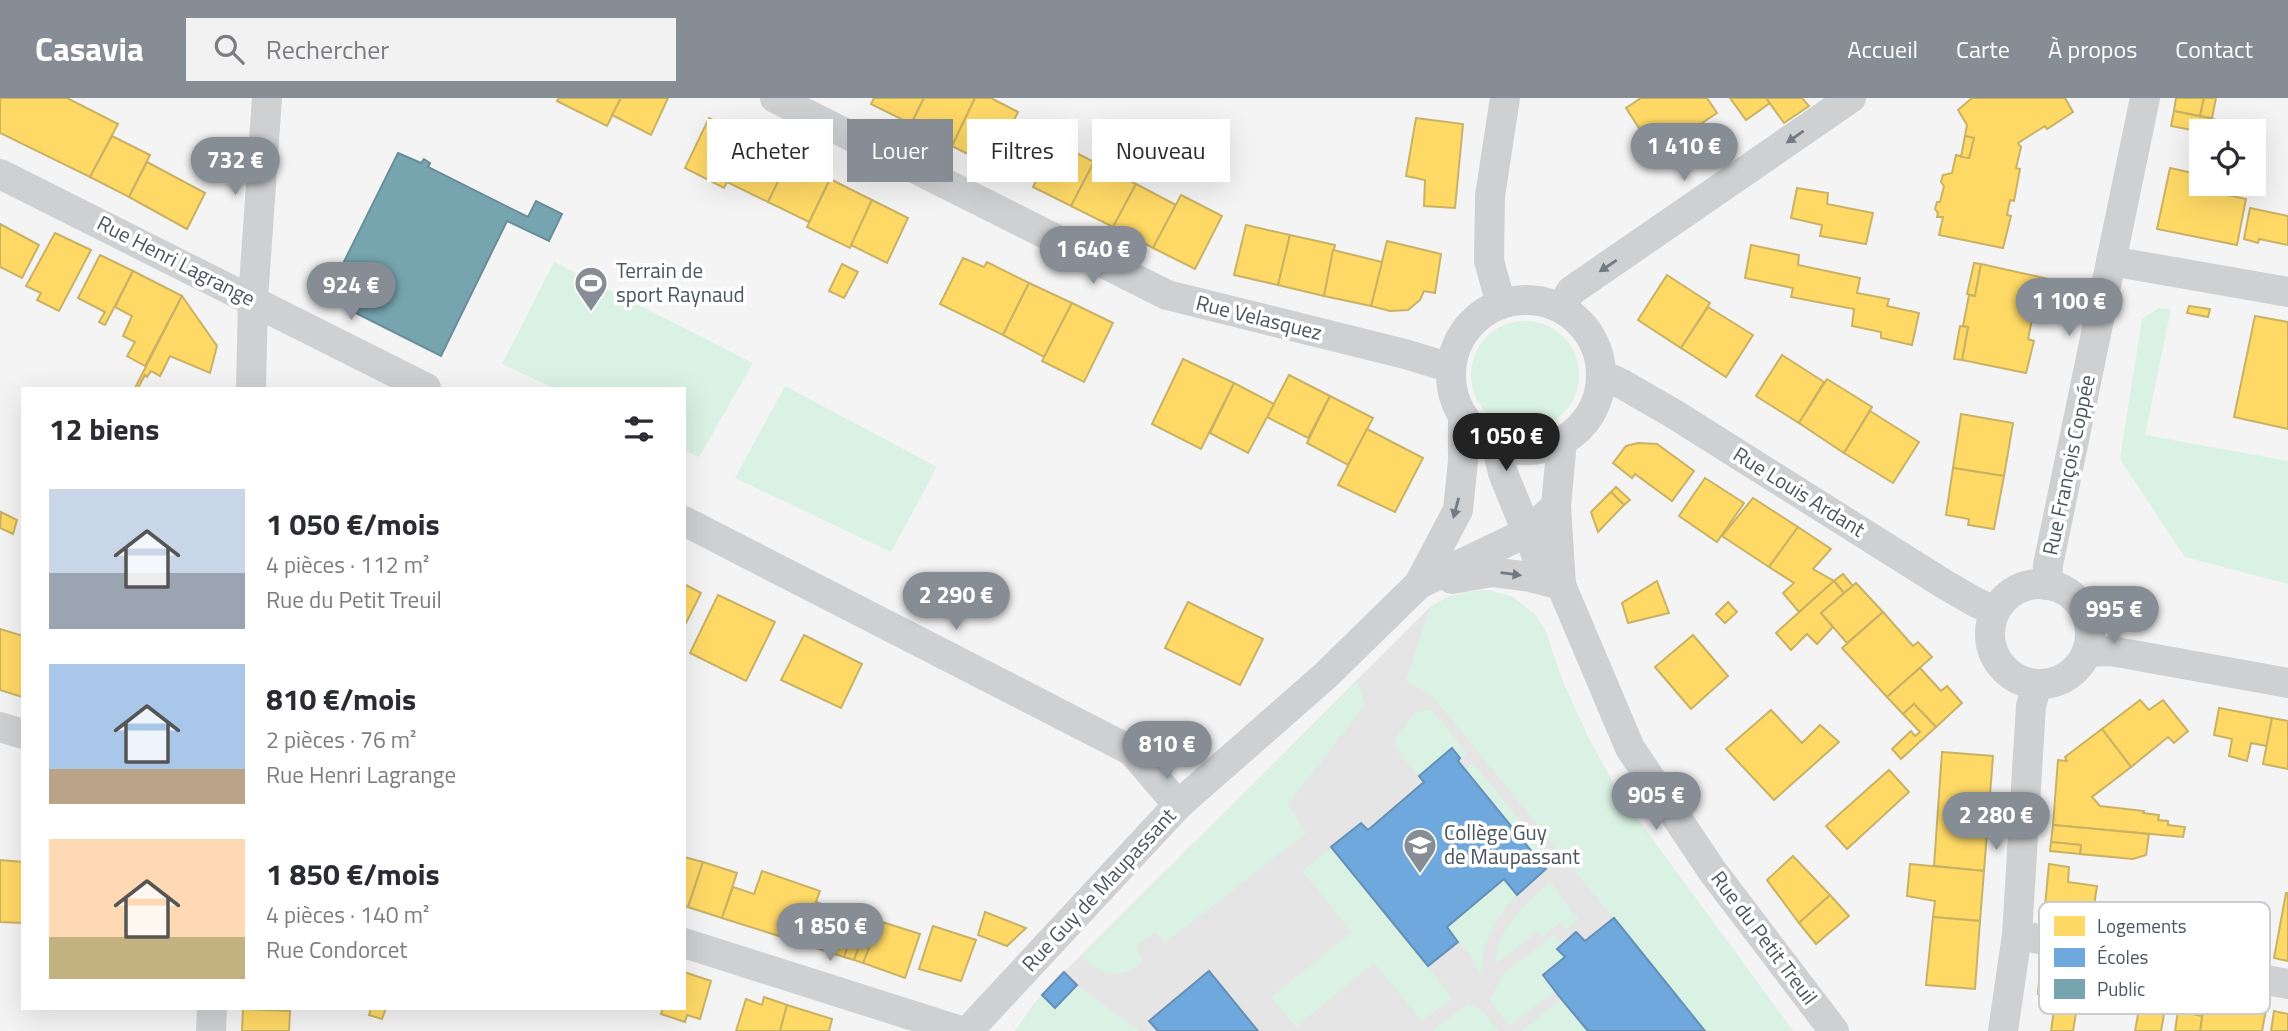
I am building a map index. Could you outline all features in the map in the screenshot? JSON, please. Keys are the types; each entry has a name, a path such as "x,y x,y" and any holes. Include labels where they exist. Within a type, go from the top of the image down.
{"street":[{"path":"251,387 253,300 267,98"},
{"name":"Rue Velasquez","path":"775,98 1167,295 1405,354 1451,368"},
{"path":"1501,304 1489,261 1490,196 1505,98"},
{"path":"1561,308 1571,291 1851,98"},
{"name":"Rue François Coppée","path":"2047,585 2048,565 2145,98"},
{"name":"Rue Henri Lagrange","path":"0,174 424,387"},
{"path":"2111,261 2288,292"},
{"path":"1521,300 1542,301 1561,308 1578,320 1591,336 1599,355 1602,375 1599,395 1591,413 1578,429 1562,441 1541,449 1518,450 1496,444 1478,433 1463,416 1453,394 1451,368 1456,348 1466,329 1482,314 1501,304 1521,300"},
{"name":"Rue Louis Ardant","path":"1602,375 1622,383 1674,414 1944,584 1995,611"},
{"name":"Rue Guy de Maupassant","path":"968,1031 1178,805 1326,676 1419,584 1458,510 1463,461 1463,416"},
{"name":"Rue du Petit Treuil","path":"1562,441 1556,506 1562,584 1630,748 1713,872 1834,1031"},
{"name":"Rue du Petit Treuil","path":"1496,444 1503,473 1538,559 1562,584"},
{"name":"Rue Guy de Maupassant","path":"1419,584 1528,532 1556,506"},
{"path":"686,522 1132,751 1178,805"},
{"path":"1419,584 1492,572 1562,584"},
{"path":"2032,585 2047,585 2067,593 2083,609 2090,637 2087,652 2067,676 2053,682 2037,684 2021,680 2007,672 1996,659 1990,643 1990,627 1995,611 2004,599 2017,590 2032,585"},
{"path":"2087,652 2122,653 2288,683"},
{"path":"2003,1031 2017,935 2031,706 2037,684"},
{"path":"0,727 21,733"},
{"path":"2017,935 2039,939"},
{"path":"686,944 961,1031"},
{"path":"2270,981 2288,984"},
{"path":"211,1031 212,1010"}],"shaded area":[{"name":"Collège Guy de Maupassant","path":"1488,590 1513,597 1534,614 1545,630 1562,680 1589,739 1620,795 1793,1031 1015,1031 1034,1004 1064,972 1430,607 1450,596"}],"green space":[{"name":"Terrain de sport Raynaud","path":"554,262 753,363 699,457 686,451 686,387 552,387 502,364"},
{"path":"2159,308 2171,309 2145,435 2288,461 2288,584 2185,557 2120,459 2142,319"},
{"path":"1525,321 1546,325 1563,337 1575,354 1579,375 1575,396 1563,413 1546,425 1525,429 1504,425 1487,413 1475,396 1471,375 1475,354 1487,337 1504,325"},
{"path":"785,386 937,467 891,552 735,478"},
{"path":"1488,590 1513,597 1534,614 1545,630 1562,680 1589,739 1620,795 1793,1031 1705,1031 1432,695 1406,681 1430,607 1458,594"},
{"path":"1357,680 1365,705 1288,804 1306,833 1165,943 1155,932 1135,946 1143,962 1134,968 1111,973 1097,968 1081,956"},
{"path":"1432,710 1467,753 1460,758 1452,749 1419,776 1399,753 1395,739 1415,712"},
{"path":"1473,763 1550,857 1551,864 1546,869 1465,769"},
{"path":"1331,847 1453,998 1422,1021 1374,963 1296,1027 1271,997 1352,932 1302,871"},
{"path":"1504,879 1517,895 1502,912 1491,932 1484,954 1482,976 1473,966 1476,963 1447,927"},
{"path":"1550,882 1578,919 1566,929 1560,922 1543,937 1538,931 1496,964 1500,940 1506,929"},
{"path":"1554,935 1563,944 1557,949 1565,957 1543,975 1555,991 1509,1026 1490,1000 1504,973"},
{"path":"1077,985 1139,1031 1015,1031 1042,995 1055,1008"},
{"path":"1562,999 1588,1031 1521,1031"},
{"path":"1468,1004 1481,1009 1498,1031 1432,1031"}],"building: Logements":[{"path":"0,98 67,98 118,124 90,177 0,133"},
{"path":"559,98 621,98 607,126 557,101"},
{"path":"621,98 668,98 651,135 612,115"},
{"path":"874,98 924,98 914,119 901,119 871,104"},
{"path":"924,98 975,98 953,144 953,119 914,119"},
{"path":"975,98 991,98 1018,112 1014,119 967,119 967,154 953,147"},
{"path":"1641,98 1707,98 1717,113 1663,149 1651,133 1645,137 1626,108"},
{"path":"1730,98 1766,98 1770,103 1746,120"},
{"path":"1766,98 1802,98 1809,106 1784,123"},
{"path":"1972,98 2065,98 2073,112 2018,143 2021,147 2016,168 2020,169 2014,201 2010,200 2007,215 2011,216 2003,248 1939,235 1943,217 1937,217 1935,209 1937,202 1940,202 1944,186 1941,182 1943,175 1952,173 1956,155 1969,158 1974,138 1965,136 1967,125 1958,110"},
{"path":"2176,98 2204,98 2200,116 2174,111"},
{"path":"2204,98 2216,98 2212,118 2200,116"},
{"path":"2174,111 2213,119 2189,119 2189,129 2171,126"},
{"path":"1416,118 1463,124 1455,208 1424,206 1425,180 1406,176"},
{"path":"707,122 707,179 685,168"},
{"path":"1651,133 1663,149 1656,153 1645,137"},
{"path":"112,136 150,155 129,197 90,177"},
{"path":"1965,136 1974,138 1969,158 1961,157"},
{"path":"1078,154 1092,161 1071,206 1033,187 1035,182 1078,182"},
{"path":"147,162 205,193 187,229 129,197"},
{"path":"1092,166 1092,182 1136,184 1113,227 1071,206"},
{"path":"2170,168 2189,172 2189,196 2232,196 2246,199 2237,245 2157,229"},
{"path":"833,180 872,200 850,248 807,227 829,182"},
{"path":"712,182 727,182 724,188"},
{"path":"727,182 778,182 768,202"},
{"path":"778,182 829,182 809,222 768,202"},
{"path":"1136,184 1176,205 1153,248 1113,227"},
{"path":"1797,188 1828,193 1827,204 1873,213 1866,244 1820,236 1822,225 1791,218"},
{"path":"1181,195 1222,216 1195,269 1153,248"},
{"path":"872,200 908,218 887,263 851,245"},
{"path":"2250,208 2288,216 2288,245 2244,239"},
{"path":"0,224 39,245 22,278 0,267"},
{"path":"1246,225 1290,235 1278,285 1234,275"},
{"path":"55,233 91,250 59,311 37,300 41,293 26,286"},
{"path":"1290,235 1335,245 1324,296 1278,285"},
{"path":"1387,241 1441,254 1435,293 1424,291 1420,300 1408,310 1390,311 1371,306"},
{"path":"1751,245 1799,255 1798,265 1860,278 1857,293 1889,299 1887,306 1919,313 1912,345 1881,338 1881,332 1852,326 1854,309 1791,297 1793,288 1745,278"},
{"path":"1333,250 1382,262 1371,306 1324,296"},
{"path":"100,255 133,271 105,325 99,322 105,312 78,298"},
{"path":"963,258 984,267 987,262 1029,283 1003,335 940,304"},
{"path":"1974,263 1981,264 1975,296 1967,294"},
{"path":"842,264 858,272 844,298 829,291"},
{"path":"1981,264 2053,280 2046,313 2034,310 2028,339 2034,341 2026,373 1962,360 1968,327 1963,326 1969,295 1975,296"},
{"path":"133,271 182,296 145,366 127,356 135,342 123,336 132,316 115,307"},
{"path":"1667,275 1710,303 1681,348 1638,320"},
{"path":"1029,283 1072,303 1044,357 1003,335"},
{"path":"182,296 217,346 210,373 170,356 160,376 151,371 147,377 145,375 139,387 136,387"},
{"path":"1072,303 1113,323 1084,382 1042,361"},
{"path":"2189,306 2210,309 2208,317 2187,313"},
{"path":"1708,307 1753,335 1726,377 1681,348"},
{"path":"2255,316 2288,322 2288,429 2234,417"},
{"path":"1960,326 1968,327 1962,360 1954,359"},
{"path":"1782,355 1824,382 1799,423 1756,396"},
{"path":"1183,359 1234,383 1201,449 1152,424"},
{"path":"1289,375 1330,396 1308,438 1267,417"},
{"path":"1827,379 1872,407 1844,453 1799,423"},
{"path":"1234,383 1274,404 1248,453 1210,433"},
{"path":"1330,396 1373,418 1348,465 1307,443"},
{"path":"1870,411 1919,442 1893,483 1844,453"},
{"path":"1961,414 2013,423 2004,476 1953,468"},
{"path":"1367,429 1423,458 1395,512 1338,485"},
{"path":"1638,443 1657,444 1694,471 1672,501 1635,474 1632,478 1613,463 1626,446"},
{"path":"1953,468 2004,476 1994,529 1968,525 1969,519 1946,515"},
{"path":"1705,478 1744,503 1717,542 1679,516"},
{"path":"1616,487 1630,500 1624,505 1611,492"},
{"path":"1611,492 1624,505 1598,532 1591,512"},
{"path":"1753,498 1798,527 1769,567 1722,536"},
{"path":"1,512 17,520 13,534 0,528"},
{"path":"1798,527 1831,549 1813,569 1834,581 1799,612 1783,593 1794,583 1769,567"},
{"path":"1843,574 1853,586 1844,593 1834,581"},
{"path":"1657,581 1669,613 1628,623 1622,603"},
{"path":"1834,581 1844,593 1821,613 1833,627 1817,644 1807,634 1791,650 1776,633"},
{"path":"1856,583 1883,612 1847,643 1821,613"},
{"path":"686,585 701,593 686,623"},
{"path":"718,595 775,622 746,681 690,653"},
{"path":"1188,602 1263,639 1240,685 1165,648"},
{"path":"1728,602 1737,612 1725,623 1716,614"},
{"path":"1883,612 1913,646 1918,642 1932,657 1887,697 1842,648"},
{"path":"0,629 21,635 21,697 0,690"},
{"path":"804,635 862,664 841,708 781,680"},
{"path":"1693,635 1728,676 1691,709 1655,667"},
{"path":"1920,668 1941,691 1947,686 1962,703 1936,727 1914,704 1903,714 1887,697"},
{"path":"2140,700 2149,710 2163,700 2188,731 2174,743 2168,737 2131,767 2102,729"},
{"path":"1914,704 1936,727 1901,759 1892,749 1911,731 1915,736 1920,732 1903,714"},
{"path":"2219,708 2272,718 2267,746 2251,743 2247,761 2229,756 2232,739 2214,735"},
{"path":"1771,710 1802,743 1820,725 1839,742 1774,800 1726,749"},
{"path":"2272,718 2288,721 2288,769 2263,764"},
{"path":"2102,729 2131,767 2092,797 2100,806 2159,815 2158,820 2168,821 2168,825 2185,827 2183,837 2053,825 2058,760 2067,761 2065,757"},
{"path":"1942,752 1993,756 1984,871 1934,866"},
{"path":"1889,770 1909,792 1847,849 1826,826"},
{"path":"2053,825 2149,834 2146,855 2133,859 2080,854 2081,845 2051,842"},
{"path":"2051,842 2081,845 2080,854 2050,851"},
{"path":"1793,856 1830,895 1799,923 1767,880"},
{"path":"686,858 703,862 686,906"},
{"path":"0,860 21,862 21,923 0,922"},
{"path":"703,862 737,873 722,918 688,907"},
{"path":"1910,864 1984,871 1980,921 1933,917 1935,901 1907,896"},
{"path":"2049,864 2069,867 2068,882 2097,886 2095,902 2045,902"},
{"path":"762,871 820,891 801,943 722,918 733,887 754,894"},
{"path":"2288,893 2288,961 2274,958"},
{"path":"1830,895 1849,916 1816,944 1799,923"},
{"path":"816,902 859,917 844,957 801,943"},
{"path":"985,912 1026,928 1007,946 978,935"},
{"path":"1933,917 1980,921 1975,989 1926,985"},
{"path":"879,921 920,934 905,978 863,963"},
{"path":"857,922 867,926 854,960 844,957"},
{"path":"867,926 876,930 863,963 854,960"},
{"path":"933,926 976,940 961,981 919,969"},
{"path":"686,973 711,981 700,1019 687,1015 685,1022 661,1014 662,1010 686,1010"},
{"path":"764,997 787,1005 780,1031 736,1031 746,999 762,1005"},
{"path":"787,1005 832,1019 829,1031 780,1031"},
{"path":"243,1010 290,1011 289,1031 242,1031"},
{"path":"370,1010 385,1010 382,1019 369,1015"},
{"path":"2274,1011 2288,1014 2288,1031 2271,1031"},
{"path":"2053,1014 2076,1014 2073,1031 2051,1031"},
{"path":"2138,1014 2164,1014 2161,1031 2135,1031"},
{"path":"2178,1014 2202,1016 2200,1031 2175,1031"},
{"path":"2203,1014 2265,1014 2262,1031 2200,1031"}],"building: Écoles":[{"path":"1452,748 1460,758 1458,761 1546,869 1517,895 1504,879 1447,927 1458,942 1428,966 1331,847 1361,823 1368,830 1424,782 1419,776"},
{"path":"1614,918 1705,1031 1588,1031 1558,995 1543,975 1565,957 1557,949 1576,932 1585,941"},
{"path":"1209,971 1258,1031 1158,1031 1149,1021"},
{"path":"1064,972 1077,985 1055,1008 1042,995"}],"building: Public":[{"path":"398,153 421,163 424,159 430,163 428,167 528,217 536,201 562,214 549,241 507,221 441,356 326,298"}],"place":[{"name":"Terrain de sport Raynaud","path":"591,313"},
{"name":"Collège Guy de Maupassant","path":"1420,875"}]}
